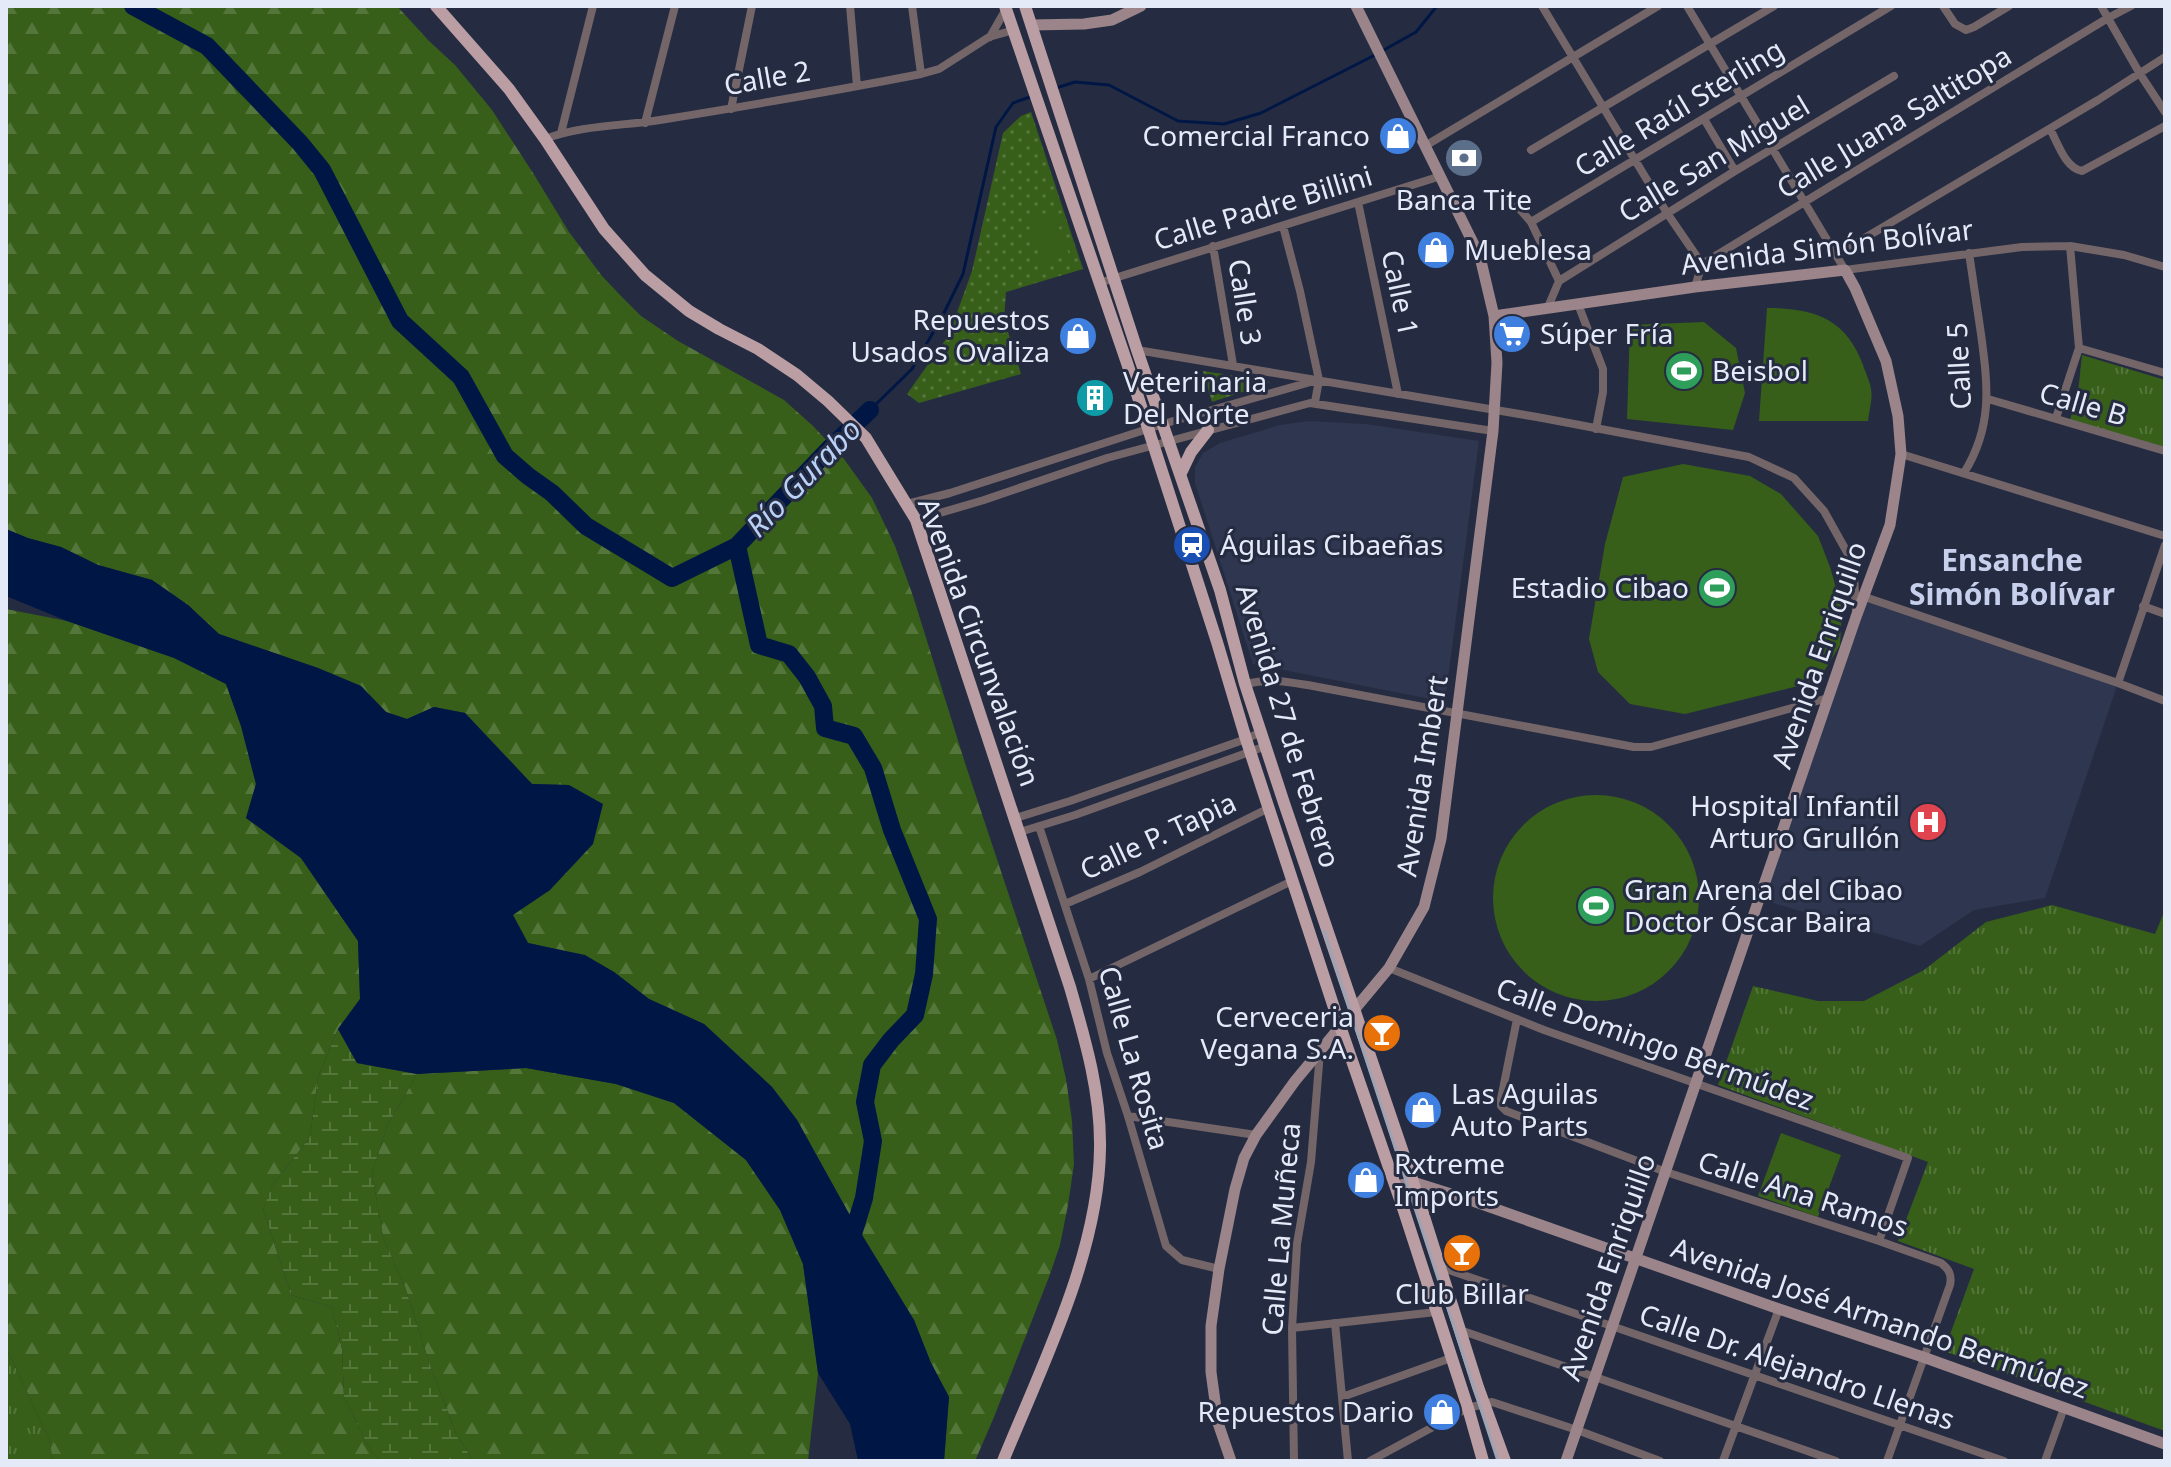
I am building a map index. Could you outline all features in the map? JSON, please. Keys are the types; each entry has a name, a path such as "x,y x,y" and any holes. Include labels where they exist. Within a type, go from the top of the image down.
{"main road":[{"name":"Avenida Circunvalación","path":"436,6 509,89 604,229 645,275 689,311 758,349 828,401 866,438 916,520 1070,987 1087,1047 1098,1112 1100,1149 1092,1217 1079,1268 1003,1461"},
{"name":"Avenida 27 de Febrero","path":"1025,6 1137,350 1220,590 1245,684 1505,1461"},
{"name":"Avenida 27 de Febrero","path":"1006,7 1217,642 1292,881 1396,1186 1483,1461"},
{"path":"1181,473 1191,452 1208,430"}],"street":[{"path":"561,133 593,6"},
{"path":"645,123 675,6"},
{"path":"731,109 752,6"},
{"path":"850,6 857,86"},
{"path":"912,6 921,74"},
{"name":"Avenida Imbert","path":"1231,1461 1218,1423 1211,1372 1211,1326 1219,1269 1241,1168 1256,1135 1321,1049 1389,968 1424,907 1441,839 1493,431 1497,363 1494,316 1480,257 1356,6"},
{"path":"1542,6 1667,213 1702,264 1695,287"},
{"path":"1425,146 1658,6"},
{"path":"1687,6 1845,270"},
{"path":"1531,150 1774,6"},
{"name":"Calle Raúl Sterling","path":"1531,222 1891,6"},
{"path":"1943,6 1955,24 1966,30 2009,6"},
{"path":"2101,6 2165,112"},
{"name":"Calle Juana Saltitopa","path":"1702,264 2131,6"},
{"name":"Calle 2","path":"989,37 1006,7"},
{"path":"1031,25 1112,20 1137,7"},
{"name":"Calle 2","path":"545,139 561,133 731,109 921,74 939,69 989,37 1014,30"},
{"path":"1836,255 2165,57"},
{"name":"Calle San Miguel","path":"1559,281 1894,76"},
{"path":"1704,119 1735,171"},
{"path":"2050,129 2070,166 2082,171 2165,126"},
{"name":"Calle Padre Billini","path":"1099,283 1441,176"},
{"name":"Calle 1","path":"1358,202 1398,394"},
{"path":"1517,206 1531,222 1559,281 1548,307"},
{"path":"1283,226 1319,380 1315,402"},
{"name":"Calle 3","path":"1213,246 1233,365"},
{"path":"2056,418 2079,348 2070,246"},
{"name":"Avenida Simón Bolívar","path":"1494,316 1695,287 2022,247 2070,246 2124,255 2165,267"},
{"name":"Calle 5","path":"1964,473 1974,456 1988,399 1969,253"},
{"name":"Avenida Enriquillo","path":"1566,1461 1890,525 1901,454 1898,416 1886,361 1845,270"},
{"path":"1578,304 1603,369 1603,392 1596,429"},
{"path":"2079,348 2165,373"},
{"path":"1137,350 1669,440 1749,457 1794,478 1824,511 1848,554 1854,575 1856,617"},
{"path":"907,504 1163,424 1319,380"},
{"name":"Calle B","path":"1988,399 2165,451"},
{"path":"916,520 1152,445 1315,402 1493,431"},
{"path":"1901,454 2165,536"},
{"path":"2118,683 2165,545"},
{"path":"1865,597 2165,701"},
{"path":"2143,606 2165,614"},
{"path":"1245,684 1275,680 1634,747 1651,747 1828,698"},
{"path":"1016,818 1261,732"},
{"path":"1020,832 1266,746"},
{"name":"Calle P. Tapia","path":"1065,904 1140,872 1269,808"},
{"name":"Calle La Rosita","path":"1039,826 1089,979 1107,1053 1166,1246 1182,1260 1219,1269"},
{"path":"1089,979 1292,881"},
{"name":"Calle Domingo Bermúdez","path":"1389,968 1517,1019 1908,1158 1879,1241"},
{"name":"Calle Ana Ramos","path":"1517,1019 1501,1099 1503,1109 1509,1113 1666,1172 1941,1263 1950,1274 1950,1285 1923,1357"},
{"name":"Calle La Muñeca","path":"1294,1461 1292,1328 1297,1244 1311,1162 1321,1049"},
{"path":"1128,1116 1256,1135"},
{"path":"1396,1186 1413,1182"},
{"name":"Avenida José Armando Bermúdez","path":"1413,1182 1637,1257 2165,1444"},
{"name":"Calle Dr. Alejandro Llenas","path":"1440,1267 2004,1461"},
{"path":"1723,1461 1779,1309"},
{"path":"1292,1328 1436,1312"},
{"path":"1335,1323 1348,1461"},
{"path":"1460,1330 1836,1461"},
{"path":"1887,1461 1923,1357"},
{"path":"1342,1397 1451,1358"},
{"path":"1370,1461 1468,1408 1492,1402 1660,1461"},
{"path":"2045,1461 2064,1408"}],"shaded area":[{"path":"1309,421 1366,424 1479,441 1445,702 1253,664 1195,483 1195,467 1203,453 1220,443 1280,425"},
{"name":"Hospital Infantil Arturo Grullón","path":"1865,597 2118,683 2045,898 1974,910 1920,946 1760,897"}],"green space":[{"path":"6,6 397,6 455,65 492,110 569,232 620,295 641,316 678,341 784,400 844,459 872,498 895,546 913,596 1057,1040 1072,1121 1074,1164 1060,1245 975,1461 944,1461 949,1397 914,1320 848,1212 797,1120 772,1087 704,1024 649,999 614,972 585,956 528,943 512,914 550,890 569,785 532,784 465,713 434,707 407,719 386,712 361,686 219,634 188,605 152,580 98,565 61,547 6,529"},
{"path":"1031,112 1083,269 1006,292 1004,319 1021,374 919,403 907,394 949,335 972,271 1003,133 1021,116"},
{"path":"1053,211 1069,255 1043,264 1027,220"},
{"name":"Beisbol","path":"1767,308 1813,314 1837,326 1847,336 1856,349 1870,386 1872,396 1868,421 1759,421"},
{"name":"Beisbol","path":"1704,322 1736,348 1745,393 1733,430 1627,419 1630,325"},
{"path":"2082,355 2165,380 2165,449 2070,420 2078,393"},
{"path":"1203,371 1268,381 1269,383 1212,402"},
{"name":"Estadio Cibao","path":"1683,464 1750,476 1781,494 1818,536 1842,609 1840,645 1818,681 1685,714 1630,704 1598,672 1589,639 1605,544 1623,477"},
{"path":"6,609 67,621 175,658 226,684 256,784 246,818 301,858 358,941 360,999 338,1029 318,1077 310,1137 272,1186 263,1209 291,1295 332,1307 342,1349 344,1397 379,1461 53,1461 49,1439 6,1347"},
{"name":"Gran Arena del Cibao Doctor Óscar Baira","path":"1596,795 1636,802 1669,825 1692,858 1699,898 1692,938 1669,971 1636,994 1596,1001 1556,994 1523,971 1500,938 1493,898 1500,858 1523,825 1556,802"},
{"path":"2052,905 2155,934 2165,910 2165,1431 1944,1351 1974,1269 1898,1241 1928,1162 1718,1085 1753,986 1818,1001 1864,1001 1924,970 1986,922"},
{"path":"338,1029 357,1063 417,1074 387,1126 372,1173 383,1237 405,1287 456,1433 473,1461 379,1461 344,1397 342,1349 332,1307 291,1295 263,1209 272,1186 310,1137 318,1077"},
{"path":"526,1068 616,1084 674,1103 746,1160 780,1210 803,1264 818,1373 808,1461 473,1461 456,1433 405,1287 383,1237 372,1173 387,1126 417,1074"},
{"path":"1781,1133 1841,1155 1818,1217 1758,1196"},
{"path":"6,1347 49,1439 53,1461 6,1461"}],"water":[{"path":"6,529 61,547 98,565 152,580 188,605 219,634 361,686 386,712 407,719 434,707 465,713 532,784 569,785 603,804 593,844 550,890 513,915 528,943 585,955 614,972 649,999 704,1024 772,1087 797,1120 848,1212 914,1320 949,1397 944,1461 858,1461 850,1424 818,1373 803,1264 780,1210 746,1160 674,1103 616,1084 526,1068 417,1074 357,1063 338,1029 360,999 358,941 301,858 246,818 256,784 226,684 174,658 6,596"}],"waterway":[{"path":"133,6 207,46 300,143 322,170 400,321 461,377 505,456 552,493 586,526 672,578 737,546 759,645 789,654 807,677 823,706 825,728 854,736 873,768 892,830 928,919 924,974 915,1015 872,1065 865,1102 873,1141 864,1198 849,1247"},
{"path":"1382,51 1416,32 1437,6"},
{"path":"1056,88 1075,82 1109,85 1178,121 1224,124 1261,113 1375,55"},
{"path":"870,410 912,369 942,317 963,274 996,127 1013,103 1030,97"},
{"name":"Río Gurabo","path":"737,546 870,410"}],"railway":[{"path":"1324,931 1498,1461"}],"place":[{"name":"Comercial Franco","path":"1398,136"},
{"name":"Banca Tite","path":"1464,158"},
{"name":"Mueblesa","path":"1436,250"},
{"name":"Súper Fría","path":"1512,334"},
{"name":"Repuestos Usados Ovaliza","path":"1078,336"},
{"name":"Beisbol","path":"1684,371"},
{"name":"Veterinaria Del Norte","path":"1095,398"},
{"name":"Águilas Cibaeñas","path":"1192,545"},
{"name":"Estadio Cibao","path":"1717,588"},
{"name":"Hospital Infantil Arturo Grullón","path":"1928,822"},
{"name":"Gran Arena del Cibao Doctor Óscar Baira","path":"1596,906"},
{"name":"Cerveceria Vegana S.A.","path":"1382,1033"},
{"name":"Las Aguilas Auto Parts","path":"1423,1110"},
{"name":"Rxtreme Imports","path":"1366,1180"},
{"name":"Club Billar","path":"1462,1253"},
{"name":"Repuestos Dario","path":"1442,1412"}],"district":[{"name":"Ensanche Simón Bolívar","path":"2012,578"}]}
